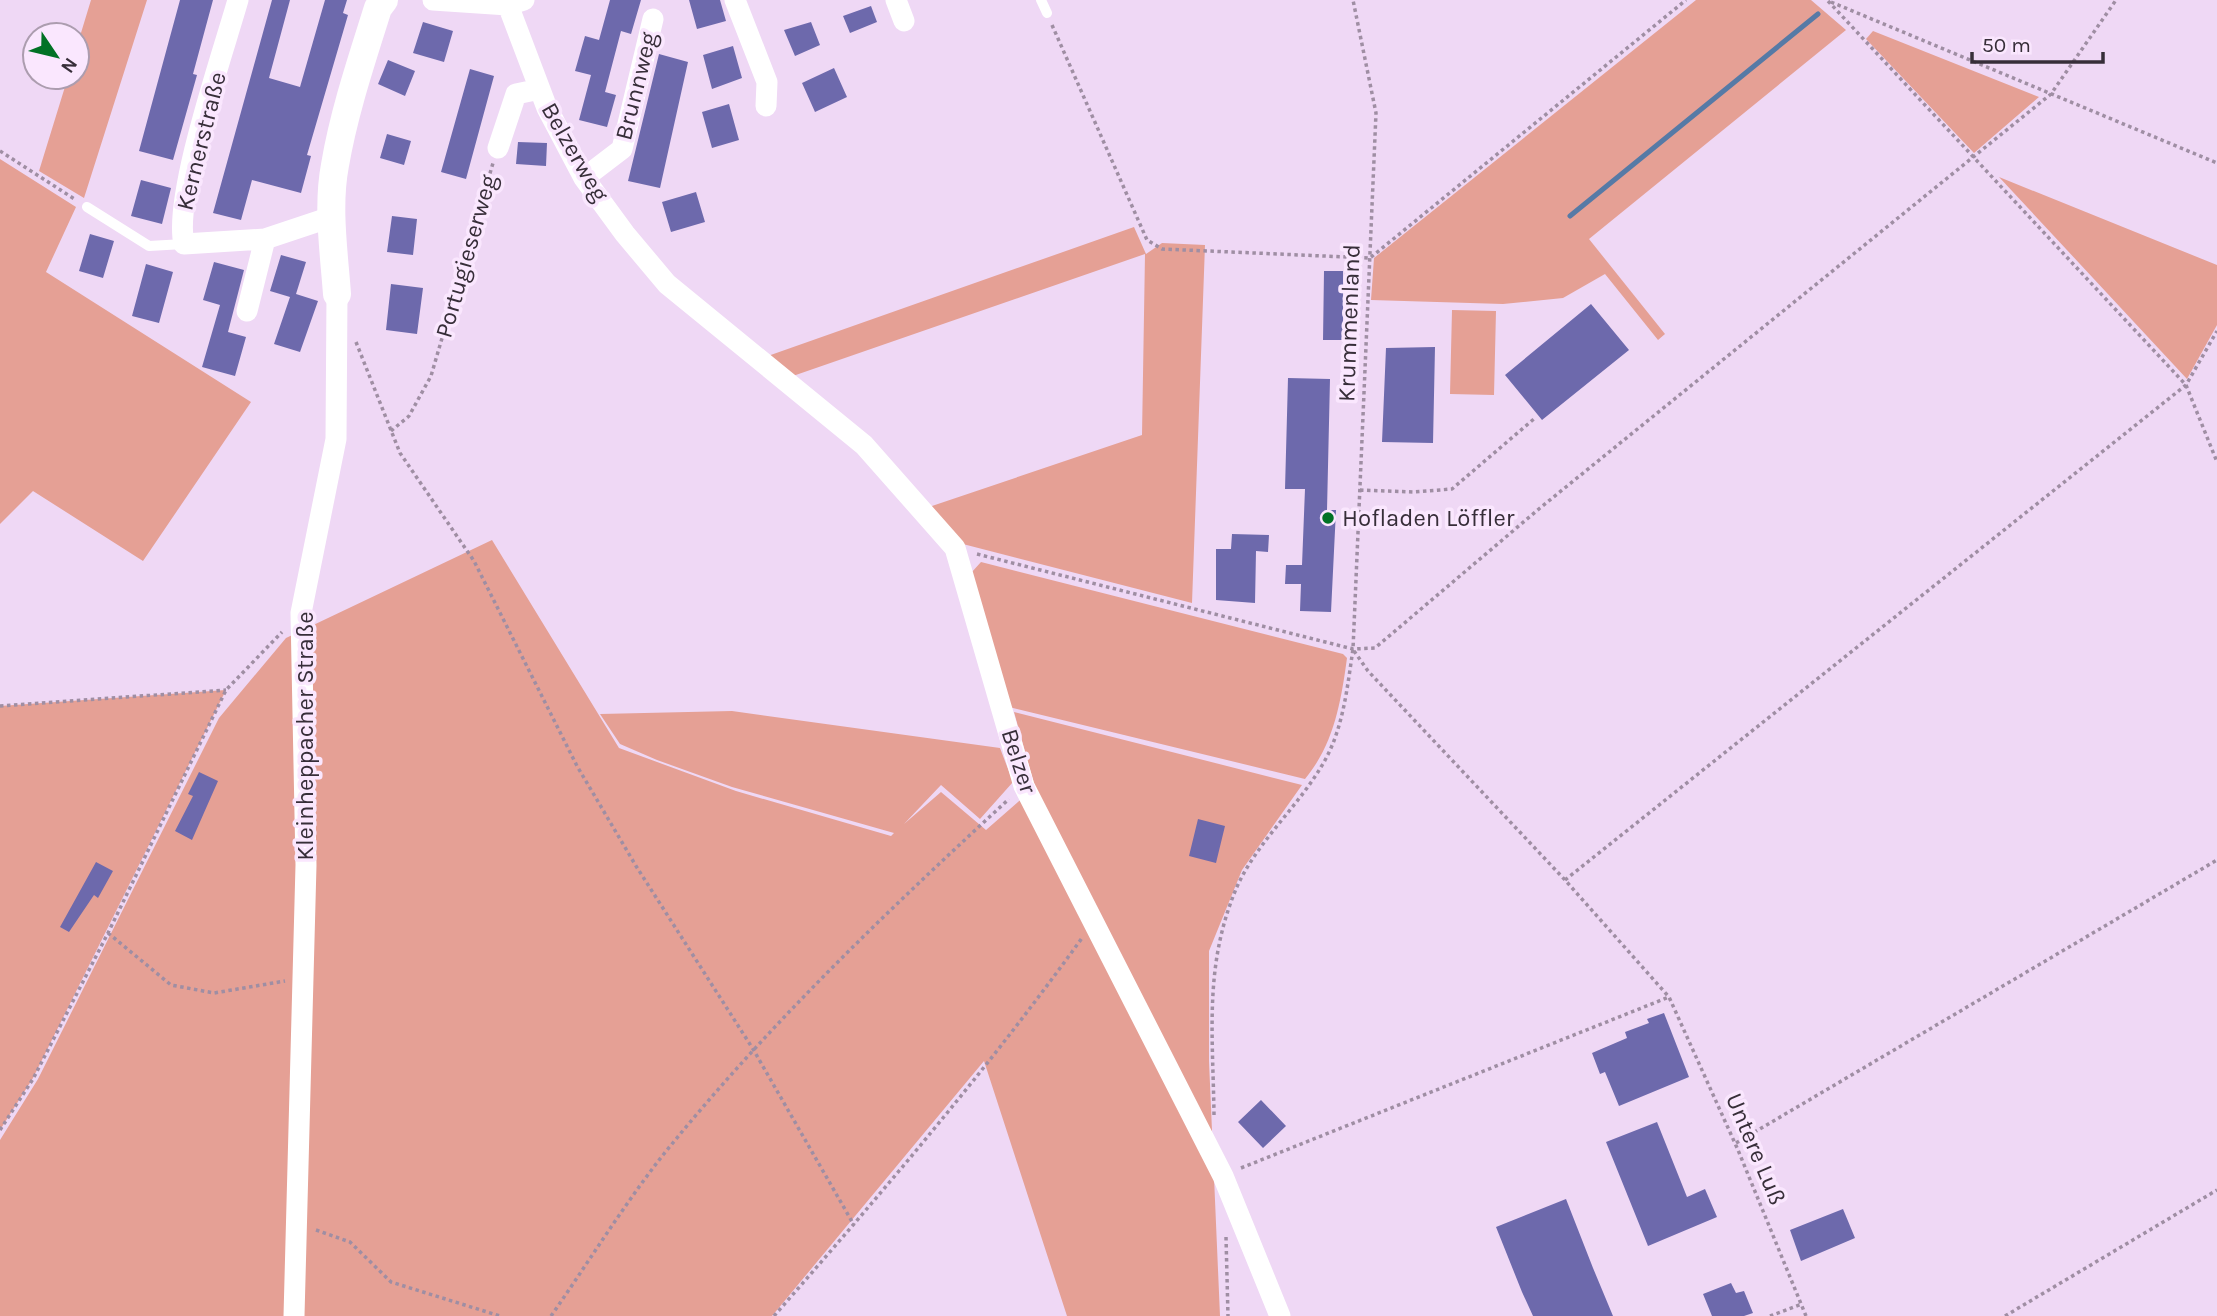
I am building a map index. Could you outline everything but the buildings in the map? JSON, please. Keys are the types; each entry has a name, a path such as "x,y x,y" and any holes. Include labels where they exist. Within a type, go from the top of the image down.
{"street":[{"name":"Kernerstraße","path":"238,0 198,141 180,227 184,244 265,239 331,217"},
{"name":"Kleinheppacher Straße","path":"294,1316 306,865 301,612 336,439 337,294 331,217 334,166 359,69 378,8 384,0"},
{"path":"433,0 517,2"},
{"path":"736,0 767,82 766,106"},
{"path":"896,0 904,21"},
{"name":"Belzerweg","path":"517,2 540,89 584,178 667,284"},
{"name":"Brunnweg","path":"584,178 622,149 653,19"},
{"name":"Portugieserweg","path":"498,148 516,93 540,89"},
{"path":"247,311 265,239"},
{"name":"Belzer","path":"667,284 864,445 955,548 1024,786 1223,1175 1280,1316"}],"lane":[{"path":"1041,0 1047,13"},
{"path":"87,207 149,246 184,244"}],"path":[{"name":"Krummenland","path":"1214,1119 1213,967 1222,925 1238,886 1266,840 1322,766 1345,702 1353,649 1376,114 1353,0"},
{"path":"1047,13 1147,240 1162,248 1370,258 1686,0"},
{"path":"1827,0 2217,163"},
{"path":"1827,0 2186,385 2217,461"},
{"path":"955,548 1353,649 1375,648 1540,508 2051,94 2116,0"},
{"name":"Portugieserweg","path":"391,431 409,416 431,376 498,148"},
{"path":"0,151 87,207"},
{"path":"352,331 400,453 474,561 577,766 636,866 753,1049 854,1225"},
{"path":"1565,880 2186,385 2217,331"},
{"path":"1360,490 1413,492 1452,489 1535,418"},
{"path":"0,1130 33,1079 108,933 226,690 301,612"},
{"name":"Untere Luß","path":"1353,649 1368,671 1565,880 1669,997 1735,1143 1806,1316"},
{"path":"0,706 226,690"},
{"path":"551,1316 662,1157 753,1049 890,909 1024,786"},
{"path":"1735,1143 2217,860"},
{"path":"774,1316 854,1225 1035,1003 1093,922"},
{"path":"108,933 171,985 214,993 301,979"},
{"path":"1223,1175 1669,997"},
{"path":"2005,1316 2217,1190"},
{"path":"296,1223 350,1242 391,1282 500,1316"},
{"path":"1226,1227 1228,1316"},
{"path":"1770,1316 1802,1304"}],"shaded area":[{"path":"91,0 147,0 84,198 39,171 64,91 91,91 91,21 85,21"},
{"path":"1696,0 1811,0 1846,30 1589,239 1665,334 1658,340 1605,274 1563,298 1503,304 1371,300 1374,258"},
{"path":"1873,31 2039,97 1974,153 1866,39"},
{"path":"0,159 76,207 46,272 251,402 143,561 33,491 0,524"},
{"path":"1999,177 2217,265 2217,325 2187,379"},
{"path":"1134,227 1146,254 1162,243 1205,245 1192,603 959,543 929,507 1142,435 1145,254 790,377 765,357"},
{"path":"1452,310 1496,311 1494,395 1450,394"},
{"path":"492,540 619,748 736,791 891,836 894,833 732,787 657,760 620,744 600,714 732,711 1000,748 1013,782 980,819 941,785 904,824 941,792 986,830 1035,787 1014,712 1302,785 1242,870 1209,951 1209,1061 1220,1316 1067,1316 984,1061 772,1316 0,1316 0,1140 38,1079 219,718 286,638"},
{"path":"981,562 1343,654 1347,658 1335,722 1315,766 1305,779 1009,707 971,573"},
{"path":"226,690 33,1078 0,1130 0,706"}],"waterway":[{"path":"1570,216 1818,14"}],"place":[{"name":"Hofladen Löffler","path":"1328,518"}]}
